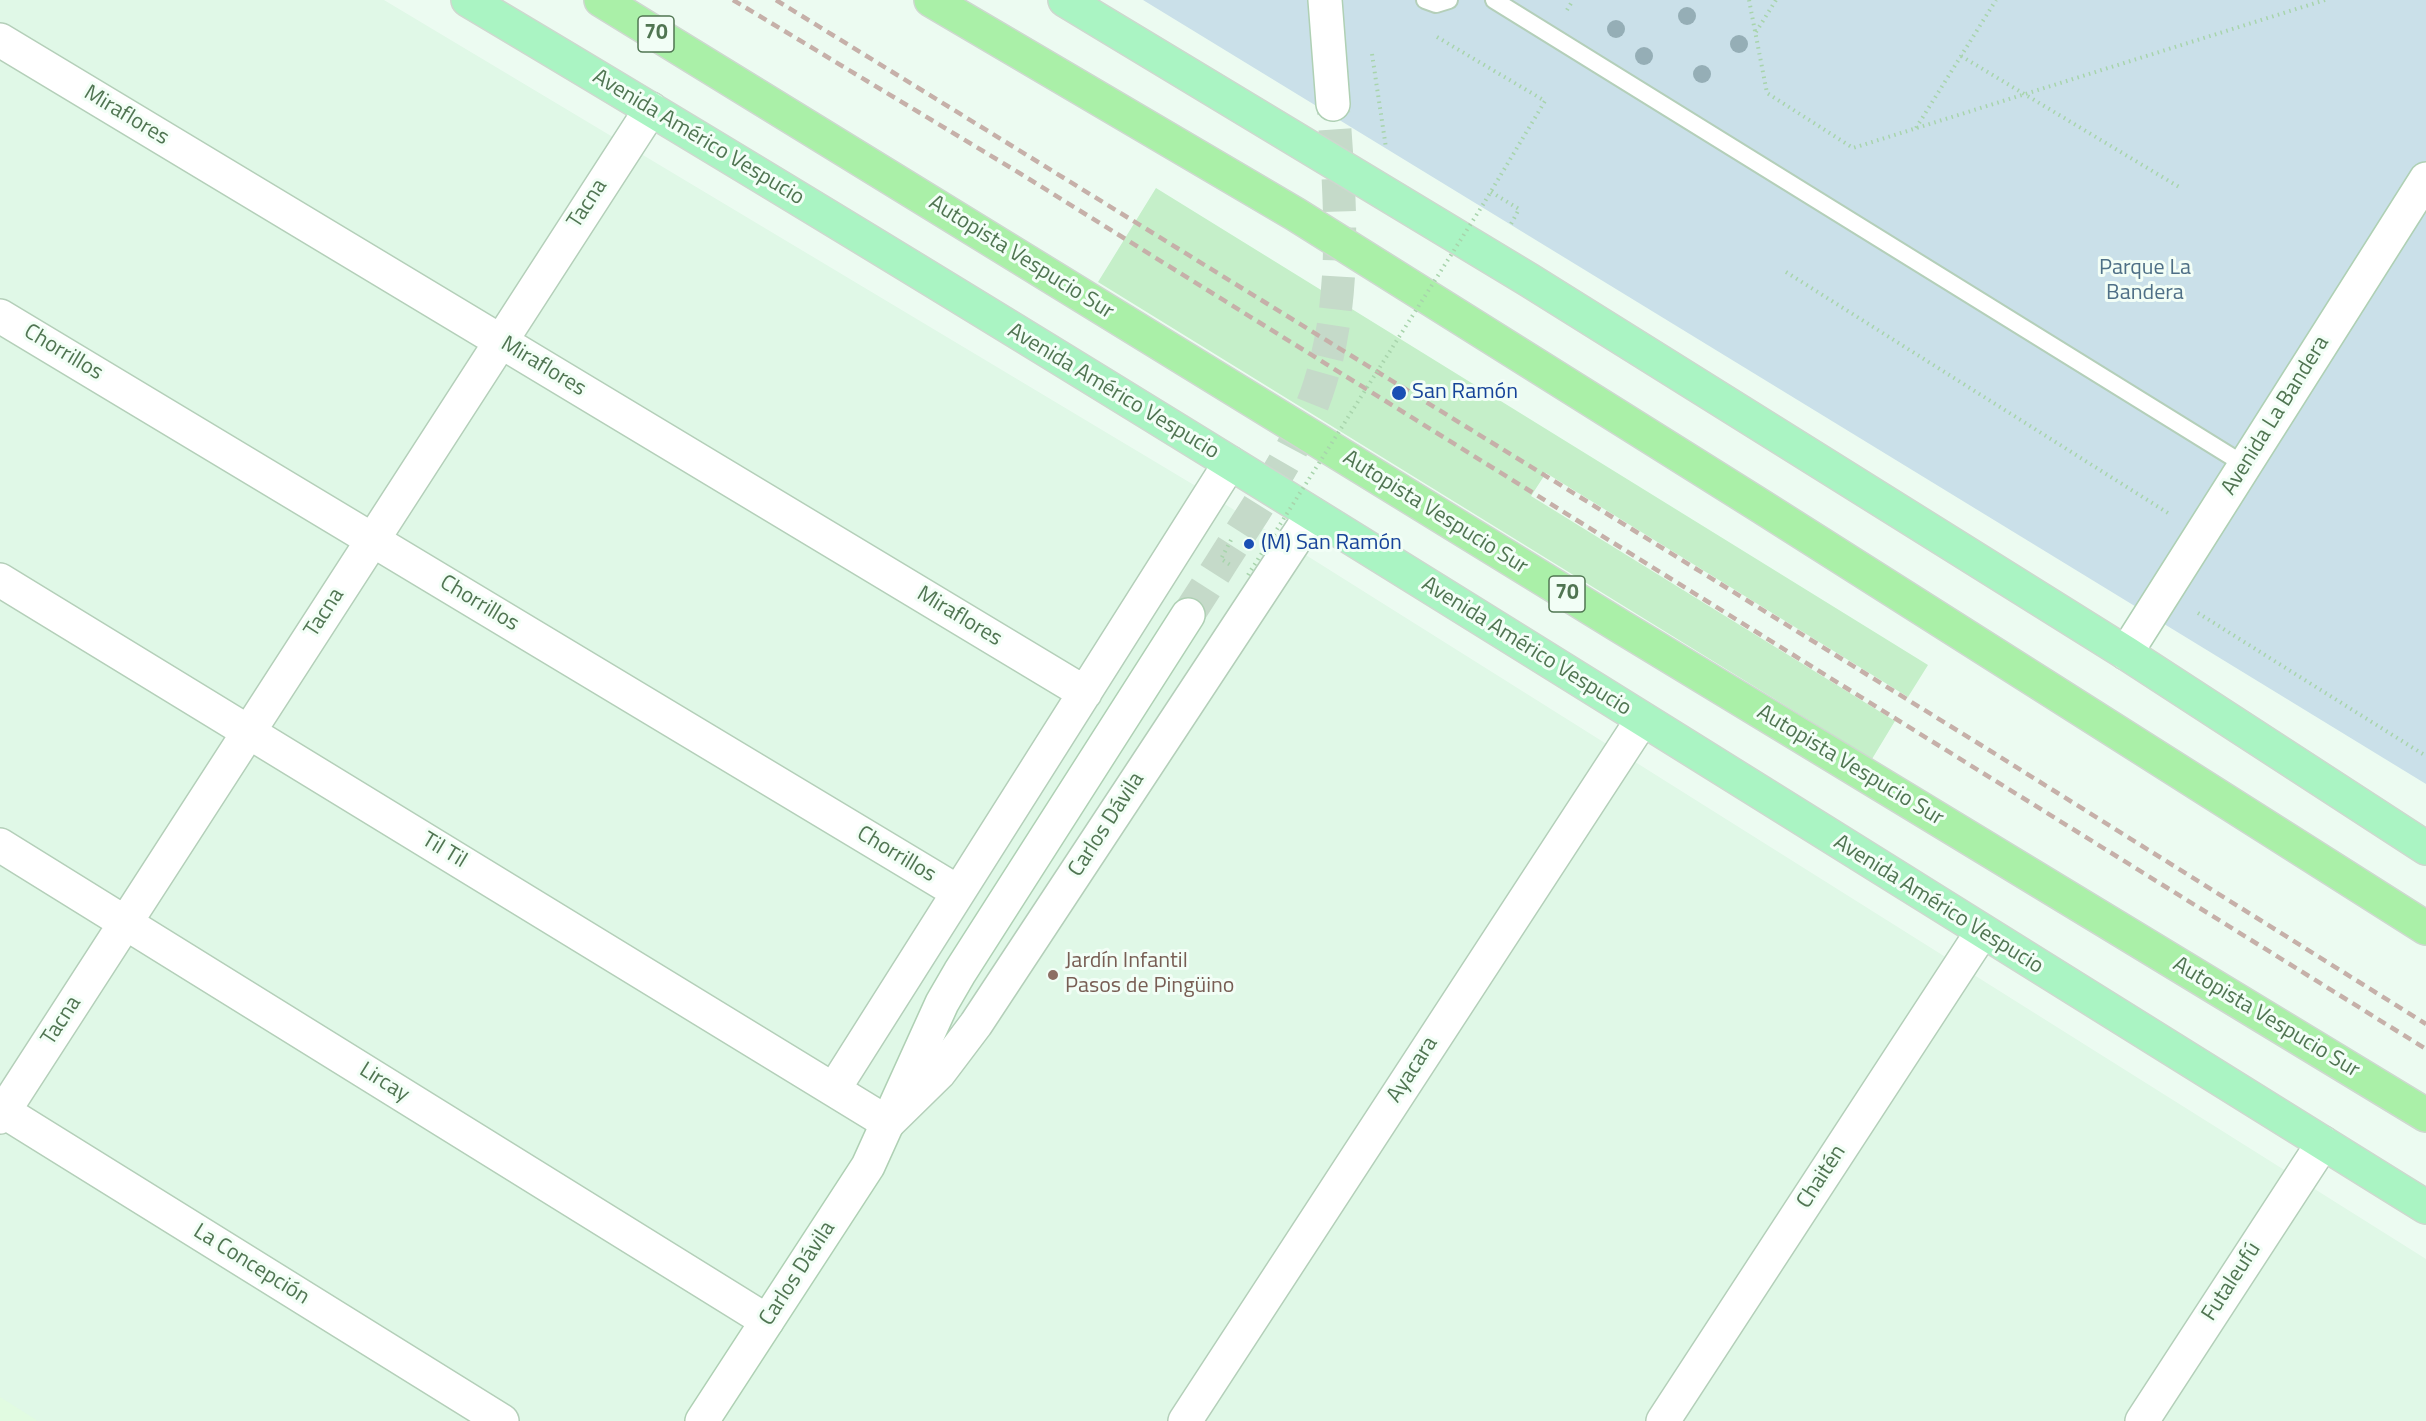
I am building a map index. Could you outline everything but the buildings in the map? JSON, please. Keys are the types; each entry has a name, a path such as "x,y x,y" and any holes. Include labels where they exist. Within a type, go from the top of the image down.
{"highway":[{"name":"Autopista Vespucio Sur","path":"601,0 1623,628 2426,1115"},
{"path":"931,0 1295,214 2426,928"}],"main road":[{"name":"Avenida Américo Vespucio","path":"468,0 651,109 1230,463 2426,1208"},
{"path":"1065,0 1529,280 2126,653 2426,848"}],"street":[{"path":"1325,0 1333,104"},
{"name":"Miraflores","path":"0,40 1085,693"},
{"name":"Tacna","path":"1,1113 651,109"},
{"name":"Avenida La Bandera","path":"2126,653 2426,179"},
{"name":"Chorrillos","path":"0,316 958,892"},
{"path":"834,1089 1230,463"},
{"name":"Carlos Dávila","path":"888,1123 939,1073 976,1024 1312,514"},
{"name":"Til Til","path":"0,580 888,1123"},
{"name":"Carlos Dávila","path":"702,1421 868,1166 942,1003 960,972 1188,615"},
{"name":"Ayacara","path":"1185,1421 1642,720"},
{"name":"Lircay","path":"0,845 767,1322"},
{"name":"Chaitén","path":"1663,1421 1982,932"},
{"name":"La Concepción","path":"1,1113 502,1421"},
{"name":"Futaleufú","path":"2142,1421 2323,1143"}],"lane":[{"path":"1425,0 1436,4 1449,0"},
{"path":"1494,0 2245,465"}],"path":[{"path":"1749,0 1767,93 1853,148 2325,0"},
{"path":"1756,33 1776,0"},
{"path":"1916,129 1996,0"},
{"path":"1237,530 1221,559 1248,575 1491,192 1545,101 1444,40 1427,33"},
{"path":"1370,46 1386,148"},
{"path":"1961,56 2179,187"},
{"path":"1491,192 1519,209 1510,225"},
{"path":"1786,272 2177,518"},
{"path":"2196,612 2426,756"}],"shaded area":[{"path":"0,0 384,0 1204,491 2426,1259 2426,1421 0,1421"},
{"path":"0,1397 38,1421 0,1421"}],"green space":[{"name":"Parque La Bandera","path":"1143,0 2426,0 2426,784"}],"tunnel":[{"path":"1188,615 1282,466 1300,433 1320,383 1335,315 1340,244 1333,104"}],"railway":[{"path":"733,0 1021,174 2426,1049"},
{"path":"776,0 1989,750 2426,1024"}],"place":[{"name":"San Ramón","path":"1399,393"},
{"name":"(M) San Ramón","path":"1249,544"},
{"name":"Jardín Infantil Pasos de Pingüino","path":"1053,975"}]}
